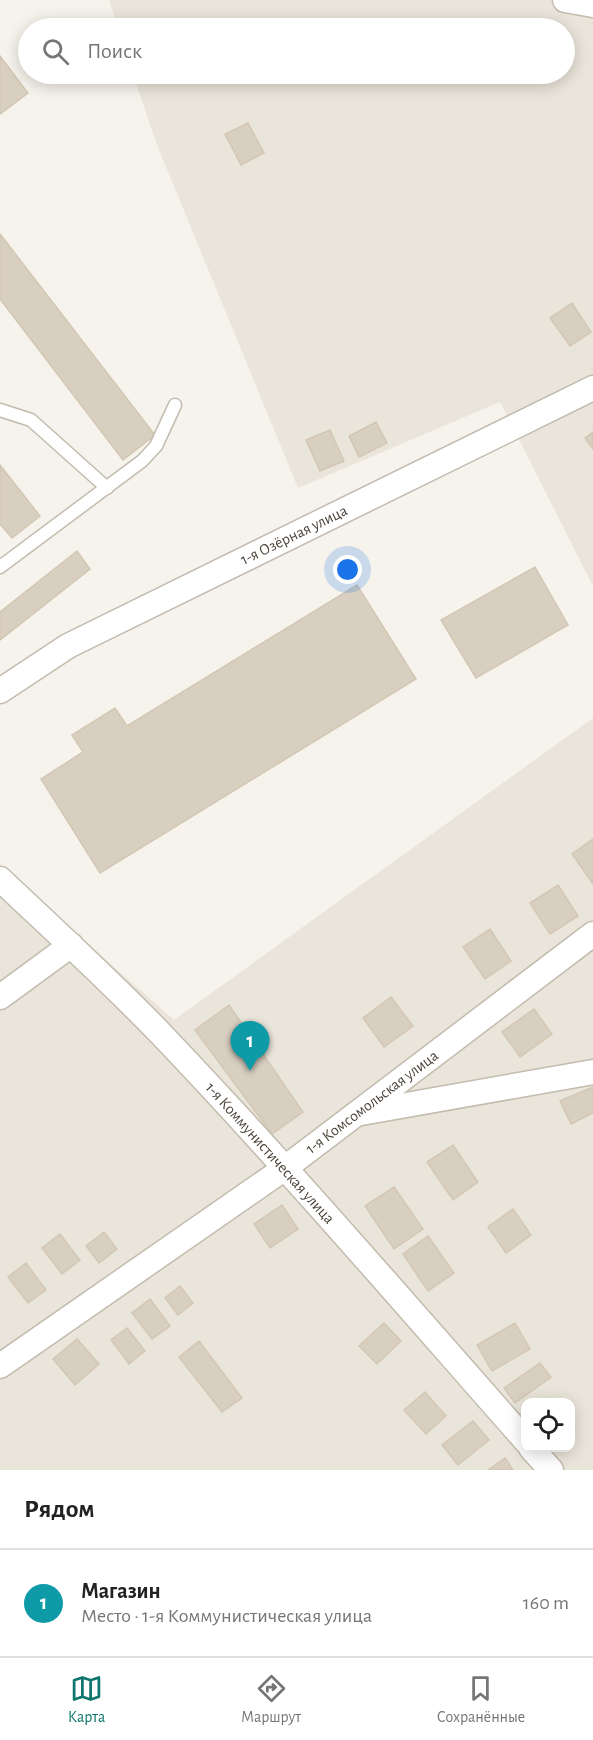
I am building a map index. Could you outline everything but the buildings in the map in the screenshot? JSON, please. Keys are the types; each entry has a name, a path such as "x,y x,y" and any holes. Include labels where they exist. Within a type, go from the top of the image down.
{"street":[{"path":"565,0 593,5"},
{"name":"1-я Озёрная улица","path":"0,691 68,646 593,388"},
{"name":"1-я Коммунистическая улица","path":"0,879 159,1032 285,1168 521,1436"},
{"name":"1-я Комсомольская улица","path":"0,1366 285,1168 593,934"},
{"path":"0,998 71,945"},
{"path":"356,1114 593,1072"},
{"path":"535,1452 551,1470"}],"lane":[{"path":"0,567 142,461 156,447 175,405"},
{"path":"0,411 31,420 107,488"}],"shaded area":[{"path":"109,0 593,0 593,586 500,402 298,488 157,145 136,84 575,84 575,18 115,18"},
{"path":"593,718 593,1470 0,1470 0,866 174,1020"}],"place":[{"name":"Магазин","path":"250,1071"}]}
